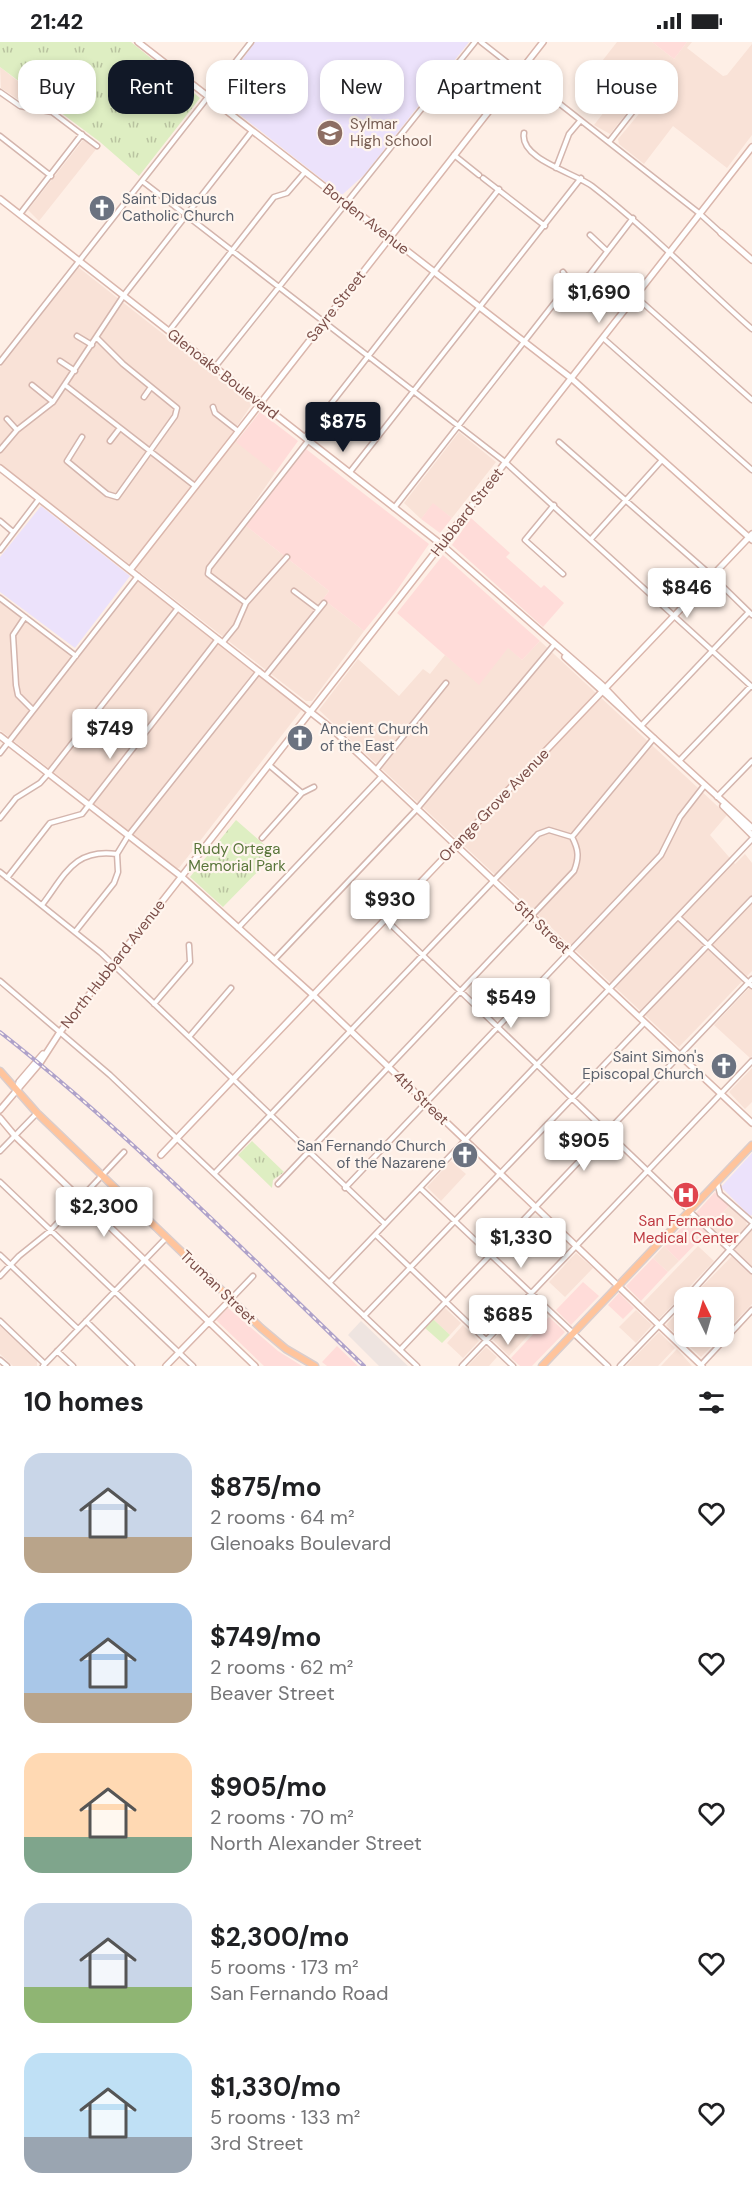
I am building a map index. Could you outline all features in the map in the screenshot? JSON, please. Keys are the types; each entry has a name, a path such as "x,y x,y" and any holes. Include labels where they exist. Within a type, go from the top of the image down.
{"main road":[{"name":"Truman Street","path":"0,1071 37,1113 231,1299 281,1345 315,1366"},
{"path":"542,1366 752,1145"}],"street":[{"name":"Borden Avenue","path":"138,42 206,95"},
{"path":"236,60 251,42"},
{"path":"215,367 475,42"},
{"path":"480,42 504,60"},
{"name":"Sayre Street","path":"529,60 543,42"},
{"path":"0,92 20,106 52,112 97,146"},
{"path":"0,362 206,97"},
{"path":"563,107 699,213 752,260"},
{"name":"Borden Avenue","path":"231,114 571,378 592,399 751,537"},
{"name":"Sayre Street","path":"130,570 487,114"},
{"path":"609,142 631,114"},
{"path":"556,168 569,134 580,121"},
{"path":"0,450 17,430 53,402 124,295 253,130"},
{"path":"20,215 82,134"},
{"path":"524,134 522,141 526,147 556,168 581,178 633,218 752,329"},
{"path":"0,136 51,176"},
{"name":"Hubbard Street","path":"182,877 752,147"},
{"path":"454,155 545,225"},
{"path":"169,331 274,197 287,194 306,171"},
{"path":"349,473 581,178"},
{"path":"142,181 369,355 528,481 752,686 679,761"},
{"path":"246,603 208,574 209,568 369,355 499,189"},
{"name":"Glenoaks Boulevard","path":"0,199 441,545 604,690 704,786 752,828"},
{"path":"394,508 559,297 590,274 633,218"},
{"path":"590,235 607,251"},
{"path":"563,272 573,287"},
{"path":"635,296 752,400"},
{"path":"77,336 92,345"},
{"path":"82,437 67,461 107,494 117,497 175,416 177,408 97,338"},
{"path":"603,338 752,470"},
{"path":"60,362 75,371"},
{"path":"32,385 53,402"},
{"path":"65,385 195,486"},
{"path":"144,397 151,387"},
{"path":"213,407 215,413 238,432"},
{"path":"7,419 17,430"},
{"path":"110,441 120,428"},
{"path":"559,442 712,576 750,613 641,726"},
{"path":"591,539 662,460"},
{"name":"5th Street","path":"0,468 312,711 752,1123"},
{"path":"0,550 39,499"},
{"path":"554,506 525,540 562,574"},
{"path":"0,521 13,532"},
{"name":"Orange Grove Avenue","path":"161,1155 751,537"},
{"path":"7,878 50,823 82,814 221,640 236,626 246,603 286,557"},
{"path":"0,753 138,576"},
{"path":"294,591 318,609"},
{"path":"0,598 75,656"},
{"path":"266,675 324,603"},
{"path":"0,818 16,798 40,783 48,774 178,607"},
{"path":"25,617 13,635 16,685 18,695 33,710"},
{"path":"274,960 417,808 554,645"},
{"path":"75,932 114,883 118,872 117,854 128,836 260,671"},
{"path":"376,770 446,683"},
{"name":"4th Street","path":"0,736 182,877 313,995 701,1366"},
{"path":"572,837 654,738"},
{"path":"716,797 752,761"},
{"path":"269,765 302,793"},
{"path":"238,928 382,776"},
{"path":"345,1188 661,855 680,818 704,786"},
{"path":"262,838 302,793 314,787"},
{"name":"Glenoaks Boulevard","path":"716,797 752,837"},
{"path":"215,1173 352,1032 492,880 538,834 549,830 572,837"},
{"path":"278,1184 574,871 579,859 572,837"},
{"path":"330,1282 752,837"},
{"path":"42,905 74,862 86,855 100,852 117,854"},
{"path":"0,872 101,953 385,1224"},
{"name":"North Hubbard Avenue","path":"16,1090 182,877"},
{"path":"638,1018 752,899"},
{"path":"400,1350 444,1300 751,983 678,917"},
{"path":"386,919 752,1271"},
{"path":"154,1004 190,962 189,945"},
{"path":"0,981 177,1137 417,1366"},
{"path":"189,1037 231,988"},
{"path":"364,1316 644,1023"},
{"path":"462,1366 752,1061"},
{"path":"0,1110 16,1090"},
{"path":"0,1152 37,1113"},
{"path":"0,1118 15,1136 255,1366"},
{"path":"0,1276 50,1231 124,1152"},
{"path":"0,1182 193,1366"},
{"path":"695,1287 752,1224 720,1194 717,1182"},
{"path":"420,1188 608,1366"},
{"path":"376,1235 513,1366"},
{"path":"0,1321 44,1365 166,1238"},
{"path":"0,1255 78,1329"},
{"path":"166,1366 253,1276"},
{"path":"620,1366 674,1309"},
{"path":"701,1366 752,1310"},
{"path":"86,1321 132,1366"},
{"path":"57,1351 73,1366"},
{"path":"0,1359 7,1366"}],"shaded area":[{"path":"255,42 469,42 455,60 416,60 416,109 364,175 342,195 239,114 308,114 308,60 242,60"},
{"path":"617,42 652,42 674,59 687,42 692,42 687,48 723,76 727,75 752,44 752,135 727,168 673,126 644,164 619,144 618,139 639,114 678,114 678,60 603,60"},
{"path":"652,42 687,42 674,59"},
{"path":"0,67 18,81 18,99 1,88"},
{"path":"603,114 626,114 610,134 594,125"},
{"path":"83,140 97,148 39,221 28,210"},
{"path":"78,267 252,404 231,435 275,473 241,522 329,591 323,599 364,631 312,701 306,701 0,464 0,367"},
{"path":"260,412 298,441 275,473 236,442"},
{"path":"459,432 496,462 452,518 433,504 421,519 404,503"},
{"path":"306,449 429,544 395,593 364,631 323,599 329,591 246,526"},
{"path":"433,503 452,518 440,533 421,519"},
{"path":"41,506 130,576 75,648 0,592 0,557"},
{"path":"471,518 510,553 506,557 541,588 544,585 564,603 543,627 452,545"},
{"path":"443,555 540,641 522,660 508,648 479,685 397,613"},
{"path":"137,580 303,708 179,868 176,868 0,730 0,602 76,659"},
{"path":"540,641 727,815 710,835 735,864 745,854 752,863 752,971 679,1047 319,710 358,659 399,696 423,669 430,674 445,655 479,684 508,647 522,660"},
{"path":"749,988 752,990 752,1056 750,1058 714,1025"},
{"path":"752,1068 752,1102 745,1109 729,1092"},
{"path":"752,1153 752,1215 750,1216 721,1187"},
{"path":"451,1161 466,1174 441,1201 427,1187"},
{"path":"715,1192 730,1205 710,1226 696,1213"},
{"path":"730,1205 746,1221 747,1226 729,1245 710,1226"},
{"path":"692,1217 707,1232 679,1261 664,1246"},
{"path":"752,1231 752,1267 734,1249"},
{"path":"664,1246 679,1261 668,1272 653,1258"},
{"path":"698,1246 714,1261 689,1287 674,1287 674,1303 659,1319 643,1303"},
{"path":"576,1253 593,1268 565,1297 549,1282"},
{"path":"732,1256 752,1275 752,1304 734,1323 734,1287 702,1287"},
{"path":"653,1258 668,1272 641,1301 626,1286"},
{"path":"583,1282 599,1296 571,1325 556,1310"},
{"path":"619,1293 634,1308 623,1319 608,1305"},
{"path":"228,1308 278,1351 302,1366 264,1366 216,1320"},
{"path":"445,1308 461,1323 450,1335 433,1319"},
{"path":"636,1310 652,1325 636,1343 619,1327"},
{"path":"520,1312 536,1327 509,1356 493,1340"},
{"path":"549,1317 565,1332 532,1366 520,1366 511,1358"},
{"path":"674,1317 674,1332 666,1325"},
{"path":"361,1321 408,1366 379,1366 348,1335"},
{"path":"463,1325 479,1341 463,1358 447,1343"},
{"path":"0,1326 37,1361 37,1366 13,1366 0,1354"},
{"path":"659,1332 675,1348 658,1366 626,1366"},
{"path":"337,1346 358,1366 327,1366 322,1362"},
{"path":"486,1347 497,1357 489,1366 468,1366"},
{"path":"690,1347 711,1347 701,1357"},
{"path":"677,1349 692,1366 661,1366"}],"green space":[{"path":"0,42 131,42 153,60 108,60 108,114 187,114 139,176 100,142 63,114 96,114 96,60 18,60 18,80 0,67"},
{"path":"194,93 200,98 194,106"},
{"name":"Rudy Ortega Memorial Park","path":"236,820 275,854 223,907 190,877"},
{"path":"252,1141 284,1172 273,1180 272,1188 238,1155"},
{"path":"433,1319 450,1335 442,1343 425,1328"}],"railway":[{"path":"0,1032 141,1152 364,1366"}],"place":[{"name":"Sylmar High School","path":"330,133"},
{"name":"Saint Didacus Catholic Church","path":"102,208"},
{"name":"Ancient Church of the East","path":"300,738"},
{"name":"Saint Simon's Episcopal Church","path":"724,1066"},
{"name":"San Fernando Church of the Nazarene","path":"465,1155"},
{"name":"San Fernando Medical Center","path":"686,1195"}]}
